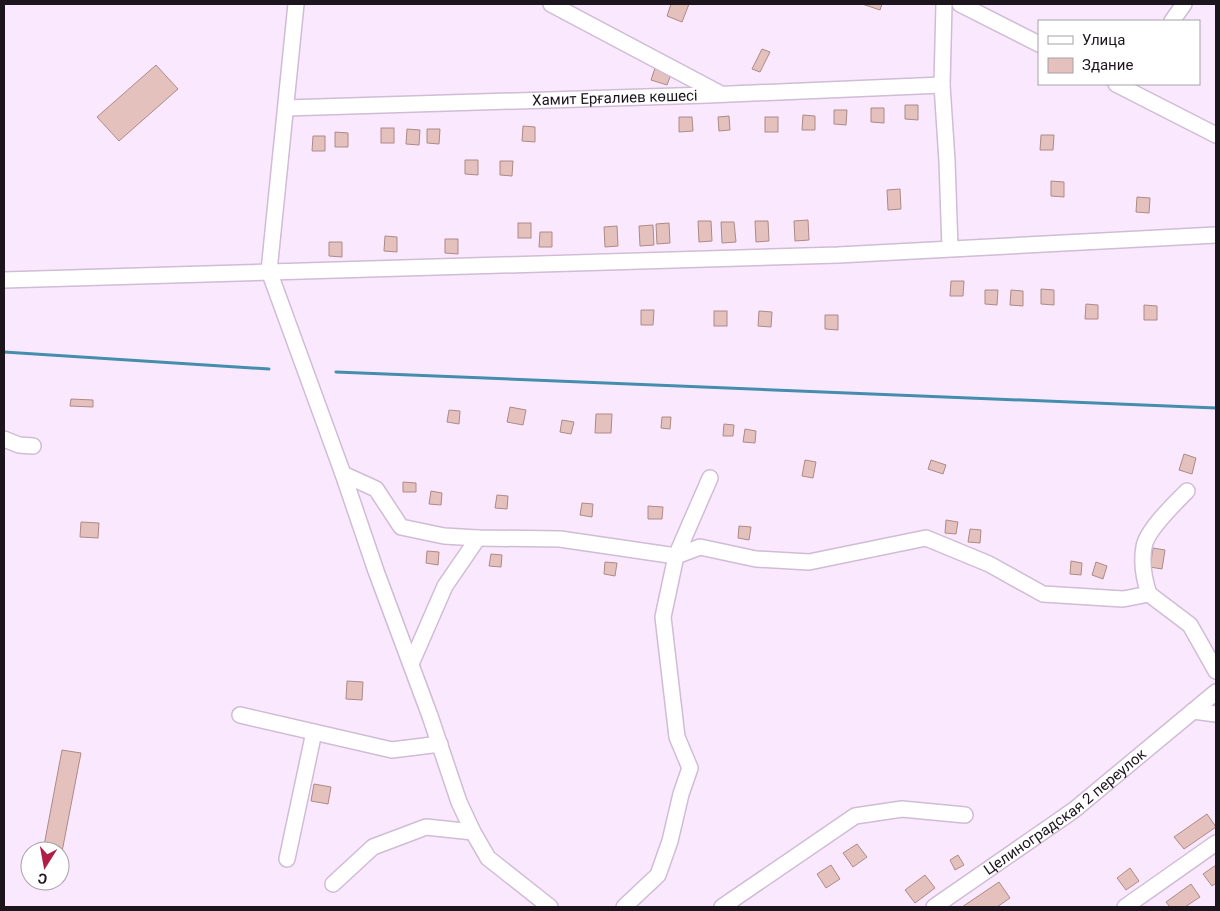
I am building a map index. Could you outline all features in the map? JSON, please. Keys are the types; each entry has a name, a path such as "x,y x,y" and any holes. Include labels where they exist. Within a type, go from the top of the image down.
{"street":[{"path":"296,4 269,271 344,474 376,571 440,744 459,802 488,858 545,906"},
{"path":"551,4 720,94"},
{"path":"944,4 942,85 950,248"},
{"path":"960,4 1038,43"},
{"path":"1173,20 1184,4"},
{"name":"Хамит Ерғалиев көшесі","path":"286,108 942,85"},
{"path":"1118,85 1216,136"},
{"path":"4,280 838,255 1216,235"},
{"path":"4,439 19,445 34,446"},
{"path":"344,474 376,490 401,528 444,536 560,539 676,556 700,547 756,559 809,562 926,538 989,564 1043,594 1123,599 1149,594"},
{"path":"624,907 658,875 670,841 681,794 690,768 677,737 663,617 676,556 710,478"},
{"path":"1187,491 1159,521 1144,545 1143,574 1149,594 1190,625 1216,671"},
{"path":"411,664 445,586 478,538"},
{"name":"Целиноградская 2 переулок","path":"934,907 1074,810 1216,692"},
{"path":"1193,711 1216,714"},
{"path":"240,715 392,750 440,744"},
{"path":"287,859 314,732"},
{"path":"722,907 855,816 902,809 965,815"},
{"path":"333,884 374,847 426,827 473,832"},
{"path":"1125,907 1216,843"}],"building":[{"path":"671,4 689,4 682,22 667,16"},
{"path":"862,4 882,4 880,10"},
{"path":"762,49 770,52 760,72 752,69"},
{"path":"156,65 178,89 119,141 97,117"},
{"path":"655,68 671,74 667,85 651,80"},
{"path":"905,105 918,105 918,120 905,119"},
{"path":"871,108 884,108 884,123 871,122"},
{"path":"834,110 847,110 846,125 834,124"},
{"path":"803,115 815,116 815,130 802,130"},
{"path":"729,116 730,130 719,131 718,117"},
{"path":"679,117 692,117 693,131 679,132"},
{"path":"765,117 778,117 778,132 765,132"},
{"path":"523,126 535,127 535,142 522,141"},
{"path":"381,128 394,128 394,143 381,143"},
{"path":"407,129 420,130 419,145 406,144"},
{"path":"427,129 440,129 439,144 427,143"},
{"path":"335,132 348,133 348,147 335,147"},
{"path":"1041,135 1054,135 1053,150 1040,150"},
{"path":"313,136 325,136 325,151 312,151"},
{"path":"465,160 478,160 478,175 465,174"},
{"path":"500,161 513,161 512,176 500,175"},
{"path":"1051,181 1064,182 1064,197 1051,196"},
{"path":"900,189 901,209 888,210 887,190"},
{"path":"1137,197 1150,198 1149,213 1136,212"},
{"path":"808,220 809,240 795,241 794,221"},
{"path":"698,221 711,221 712,241 699,242"},
{"path":"755,221 768,221 769,241 756,242"},
{"path":"721,222 734,222 736,242 722,243"},
{"path":"518,223 531,223 531,238 518,238"},
{"path":"669,223 670,243 657,244 656,224"},
{"path":"653,225 654,245 640,246 639,226"},
{"path":"617,226 618,246 605,247 604,227"},
{"path":"540,232 552,232 552,247 539,247"},
{"path":"385,236 397,237 397,252 384,251"},
{"path":"445,239 458,239 458,254 445,253"},
{"path":"329,242 342,242 342,257 329,256"},
{"path":"951,281 964,281 963,296 950,296"},
{"path":"1041,289 1054,290 1054,305 1041,304"},
{"path":"985,290 998,290 997,305 985,304"},
{"path":"1011,290 1023,291 1023,306 1010,305"},
{"path":"1086,304 1098,305 1098,319 1085,319"},
{"path":"1144,305 1157,306 1157,320 1144,320"},
{"path":"641,310 654,310 653,325 641,325"},
{"path":"714,311 727,311 727,326 714,326"},
{"path":"759,311 772,312 771,327 758,326"},
{"path":"825,315 838,315 838,330 825,329"},
{"path":"71,399 93,400 93,407 70,406"},
{"path":"510,407 526,410 523,425 507,422"},
{"path":"449,410 460,411 459,424 447,422"},
{"path":"596,414 612,414 611,433 595,433"},
{"path":"662,417 671,417 670,429 661,428"},
{"path":"562,420 574,422 571,434 560,432"},
{"path":"724,424 734,425 733,436 723,436"},
{"path":"745,429 756,431 755,443 743,442"},
{"path":"1184,454 1196,458 1192,474 1179,470"},
{"path":"805,460 816,462 813,478 802,476"},
{"path":"931,460 946,465 943,474 928,469"},
{"path":"403,482 416,483 416,492 403,492"},
{"path":"431,491 442,493 441,505 429,504"},
{"path":"497,495 508,496 507,509 495,508"},
{"path":"582,503 593,504 592,517 580,515"},
{"path":"648,506 663,507 662,519 648,519"},
{"path":"946,520 958,522 956,534 945,533"},
{"path":"81,522 99,523 98,538 80,537"},
{"path":"739,526 751,527 749,540 738,538"},
{"path":"970,529 981,530 980,543 968,542"},
{"path":"1153,548 1165,550 1162,569 1150,567"},
{"path":"427,551 439,552 438,565 426,563"},
{"path":"491,554 502,555 501,567 489,566"},
{"path":"1071,561 1082,563 1081,575 1070,574"},
{"path":"605,562 617,563 615,576 604,574"},
{"path":"1096,562 1107,566 1103,579 1092,575"},
{"path":"347,681 363,682 362,700 346,699"},
{"path":"62,750 81,753 64,841 45,841"},
{"path":"314,784 331,787 328,804 311,801"},
{"path":"1207,814 1216,827 1184,849 1174,837"},
{"path":"857,844 867,857 853,867 843,853"},
{"path":"958,855 964,865 955,870 950,860"},
{"path":"831,865 840,879 826,888 817,874"},
{"path":"1216,865 1216,883 1212,886 1203,874"},
{"path":"1130,868 1139,881 1126,890 1117,878"},
{"path":"925,875 935,888 915,903 905,890"},
{"path":"999,882 1010,898 997,907 962,907"},
{"path":"1191,884 1200,897 1185,907 1170,907 1166,902"}],"waterway":[{"path":"4,352 269,369"},
{"path":"336,372 1216,408"}]}
